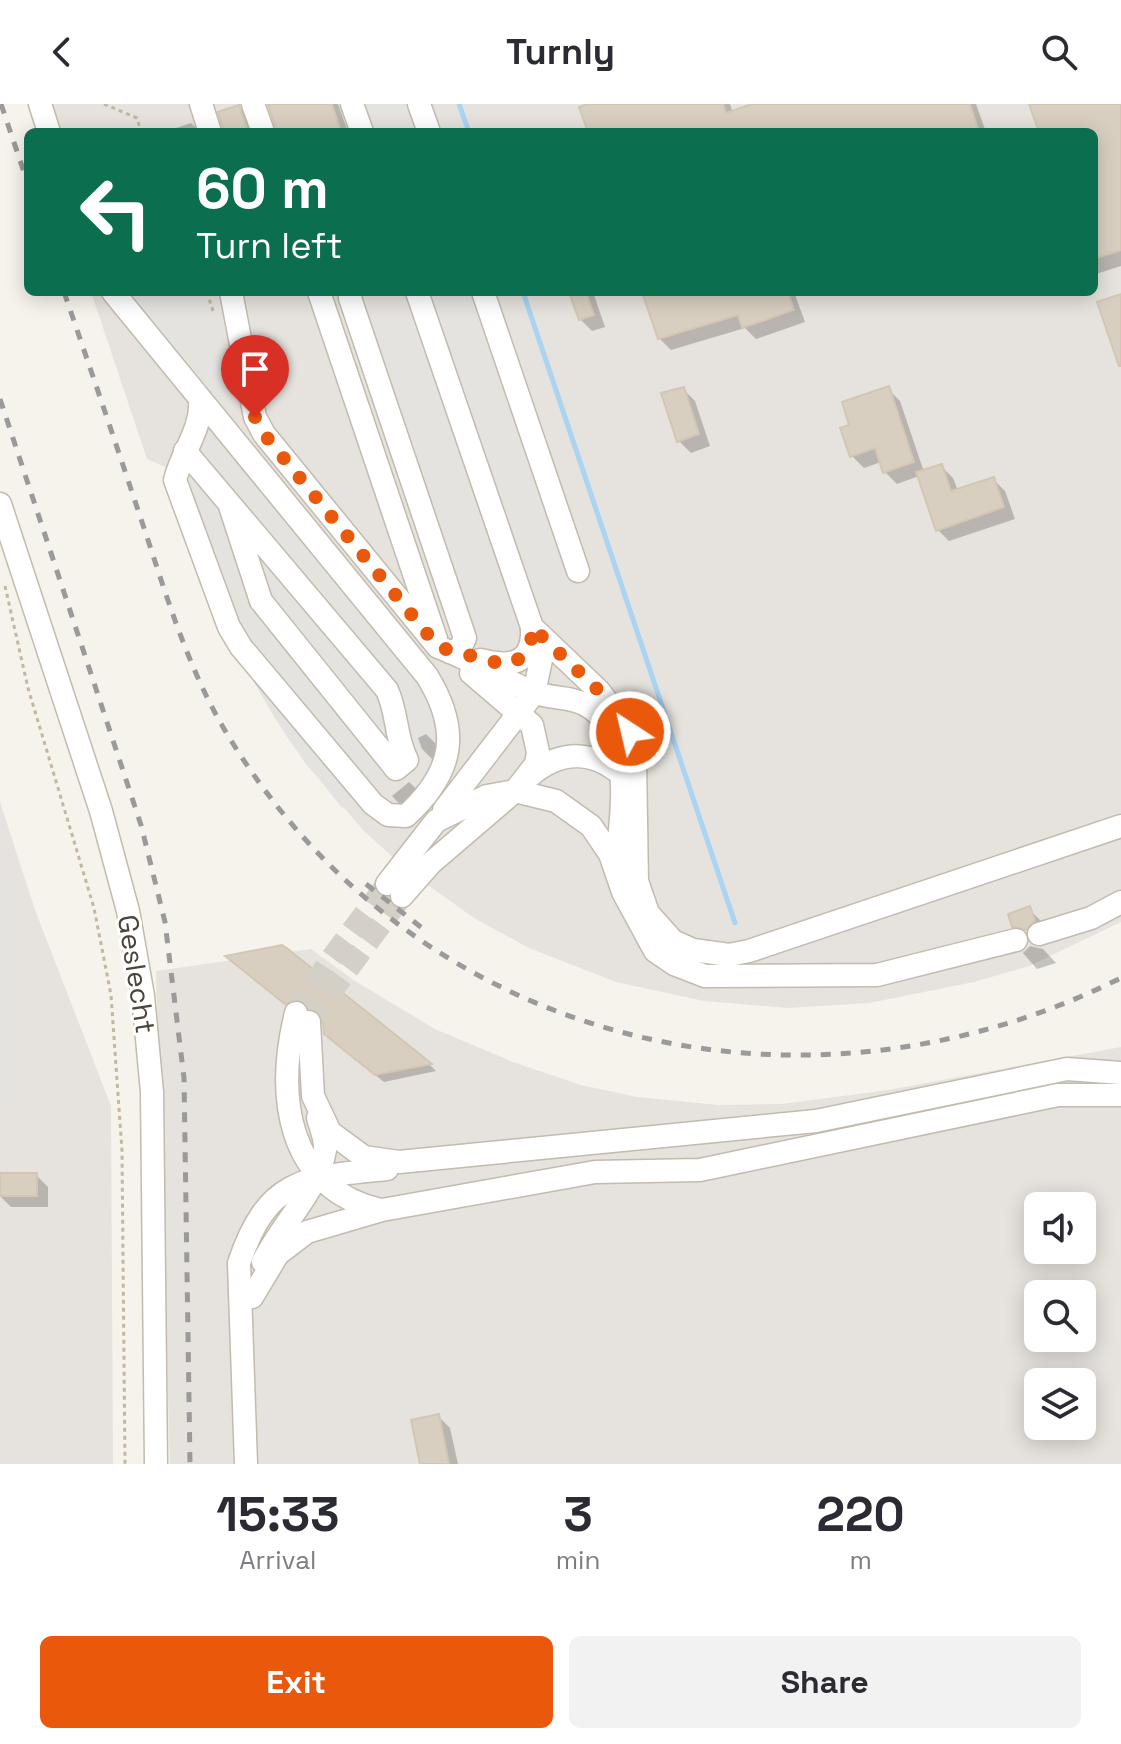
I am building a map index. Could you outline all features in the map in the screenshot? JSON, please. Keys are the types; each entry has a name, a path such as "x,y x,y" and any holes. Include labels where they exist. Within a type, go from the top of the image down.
{"street":[{"path":"40,104 48,128"},
{"path":"201,104 209,128"},
{"path":"253,104 262,128"},
{"path":"352,104 361,128"},
{"path":"419,104 428,128"},
{"path":"116,296 427,676 443,702 450,733 444,768 428,797 406,816 388,815 373,804 241,647 229,627 175,480 185,451 202,419 200,401"},
{"path":"232,296 255,417 264,434 451,652 522,713 536,736 538,752 531,775"},
{"path":"320,296 429,610 451,652 534,693 583,704 607,721 615,742 620,773 617,872"},
{"path":"350,296 465,638 460,649 451,652"},
{"path":"418,296 541,660 534,693 522,713 436,821 395,890 431,863 544,764 571,755 596,759 629,782 637,801"},
{"path":"484,296 578,571"},
{"path":"185,451 387,690 397,712 396,739 407,760 396,769 261,601 230,506"},
{"name":"Geslecht","path":"0,504 101,811 128,911 143,996 152,1092 156,1464"},
{"path":"451,652 498,664 515,662 531,646 532,627"},
{"path":"532,627 624,719 634,744 637,801 635,849 641,900 658,928 673,941 711,955 749,951 1121,826"},
{"path":"436,821 487,796 515,791 544,796 581,815 602,839 639,926 655,951 674,964 705,976 877,975 1016,940"},
{"path":"1039,934 1091,918 1121,902"},
{"path":"245,1357 255,1280 276,1234 316,1175 325,1147 313,1096 302,1018 285,1071 293,1133 316,1175 335,1193 382,1210"},
{"path":"313,1096 330,1132 364,1157 399,1162 816,1121 1067,1069 1121,1073"},
{"path":"252,1297 278,1254 307,1232 382,1210 595,1172 700,1170 1058,1095 1121,1095"},
{"path":"246,1464 245,1357 239,1263 248,1236 268,1203 316,1175 474,1160 481,1154"}],"path":[{"path":"104,104 137,118 140,128"},
{"path":"3,579 28,688 87,880 111,995 122,1151 125,1464"}],"shaded area":[{"path":"28,104 1121,104 1121,922 1029,966 974,982 869,1003 788,1008 704,1001 616,982 529,948 474,918 407,870 364,831 305,763 275,718 226,635 165,467 147,459 92,296 1098,296 1098,128 37,128"},
{"path":"352,104 419,104 428,128 361,128"},
{"path":"129,296 205,296 213,319 225,388 207,395"},
{"path":"418,296 484,296 578,571 532,627 541,660 481,645 368,310 428,323"},
{"path":"221,426 456,718 342,808 289,740 226,635 165,467"},
{"path":"0,800 17,1098 0,1098"},
{"path":"0,802 35,910 111,1106 113,1464 0,1464"},
{"path":"311,949 355,981 435,1029 513,1062 581,1085 637,1097 718,1105 783,1104 888,1090 1121,1047 1121,1464 170,1464 156,971"}],"building":[{"path":"268,104 332,104 340,128 276,128"},
{"path":"587,104 723,104 726,113 752,104 970,104 978,128 587,128 579,107"},
{"path":"1029,104 1121,104 1121,250 1098,258 1098,128 1038,128"},
{"path":"239,105 247,128 223,128 218,112"},
{"path":"1121,294 1121,366 1119,366 1097,302"},
{"path":"570,296 587,296 594,315 579,320"},
{"path":"643,296 789,296 794,310 742,328 738,315 658,339"},
{"path":"889,386 914,462 883,473 875,448 850,457 840,428 849,425 842,402"},
{"path":"684,387 699,434 677,442 661,393"},
{"path":"942,464 951,491 994,477 1004,507 936,531 916,472"},
{"path":"1030,906 1035,921 1026,930 1012,927 1008,914"},
{"path":"282,945 432,1064 375,1075 324,1034 323,1020 316,1010 298,999 285,1004 225,956"},
{"path":"0,1173 37,1173 37,1196 0,1196"},
{"path":"439,1414 449,1464 420,1464 411,1420"}],"waterway":[{"path":"459,104 468,128"},
{"path":"524,296 735,923"}],"tunnel":[{"path":"296,1013 330,960 387,884"},
{"path":"309,1022 402,896"}],"railway":[{"path":"1,104 24,172"},
{"path":"65,296 170,606 208,700 220,722 298,832 393,920 500,987 618,1031 741,1053 869,1051 996,1027 1121,978"},
{"path":"0,399 141,825 165,922 184,1078 190,1464"},
{"path":"366,884 422,928"}],"route":[{"path":"255,417 264,434 438,647 465,657 506,665 527,652 531,646 532,627 614,707 630,732"}]}
